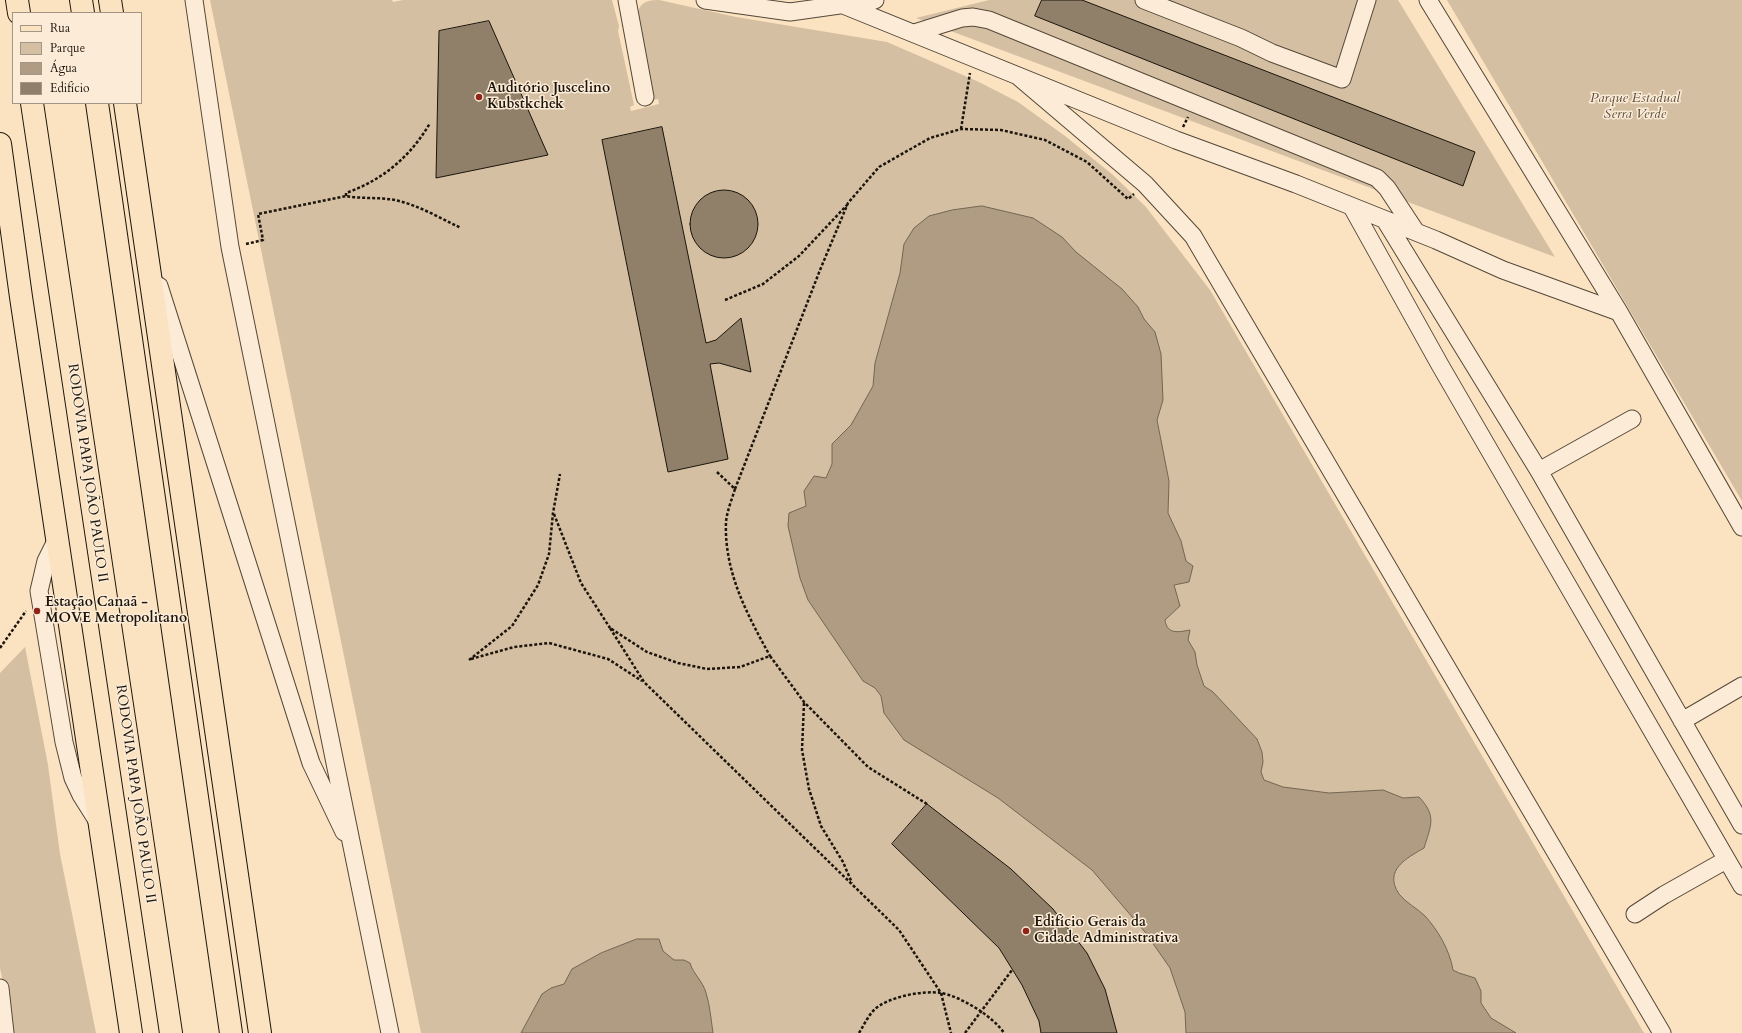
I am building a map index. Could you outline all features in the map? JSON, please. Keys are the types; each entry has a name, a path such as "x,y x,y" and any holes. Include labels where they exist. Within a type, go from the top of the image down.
{"main road":[{"path":"17,0 19,12"},
{"path":"81,0 83,12"},
{"path":"110,0 112,12"},
{"name":"RODOVIA PAPA JOÃO PAULO II","path":"32,104 171,1033"},
{"path":"97,104 231,1033"},
{"path":"125,104 260,1033"},
{"path":"0,144 21,297 131,1033"}],"street":[{"path":"194,0 230,247 390,1033"},
{"path":"627,0 645,97"},
{"path":"705,0 790,12 838,2 875,0"},
{"path":"1144,0 1241,38 1272,53 1342,79 1367,0"},
{"path":"1428,0 1619,312 1742,527"},
{"path":"838,2 1176,140 1296,184 1416,232 1503,270 1619,312"},
{"path":"914,33 962,18 973,17 989,20 1377,178 1387,188 1416,232"},
{"path":"1019,77 1145,184 1194,236 1662,1033"},
{"path":"1352,207 1448,379 1742,886"},
{"path":"1385,220 1539,471 1742,825"},
{"path":"146,243 311,764 355,856"},
{"path":"1539,471 1632,418"},
{"path":"1682,721 1742,686"},
{"path":"1635,914 1664,895 1726,860"},
{"path":"0,988 5,1033"}],"path":[{"path":"961,129 973,57"},
{"path":"1176,140 1195,104"},
{"path":"346,196 346,193 381,177 420,140 430,122"},
{"path":"725,300 763,284 799,256 879,167 930,138 961,129 1001,130 1045,140 1087,162 1101,174"},
{"path":"230,247 263,240 258,214 346,196 396,200 425,210 461,228"},
{"path":"848,203 820,270 735,489 726,521 729,566 748,616 770,656 804,702 868,767 927,804"},
{"path":"717,472 735,489"},
{"path":"560,474 553,513 549,554 538,585 512,626 469,660 514,647 550,643 608,659 644,682 899,930 941,993 951,1033"},
{"path":"553,513 581,583 644,682"},
{"path":"610,628 647,652 678,663 707,669 740,667 770,656"},
{"path":"804,702 802,750 809,789 821,826 843,862 853,885"},
{"path":"965,1033 1012,970"},
{"path":"860,1033 875,1009 891,998 916,994 941,993 966,1003 982,1012 1004,1033"}],"green space":[{"path":"210,0 392,0 393,2 403,0 612,0 619,26 618,31 634,105 630,107 631,111 659,104 658,99 653,100 637,22 638,11 642,5 645,2 653,0 659,0 736,17 887,42 979,82 1018,102 1065,136 1113,175 1146,207 1210,290 1644,1033 421,1033"},
{"path":"989,0 1398,0 1555,257 916,18"},
{"name":"Parque Estadual Serra Verde","path":"1447,0 1742,0 1742,501"},
{"path":"25,647 48,765 60,854 96,1033 14,1033 0,968 0,673"}],"water":[{"path":"982,206 1033,218 1062,237 1076,252 1122,289 1138,307 1144,319 1155,332 1161,354 1163,400 1157,420 1169,481 1168,513 1181,541 1186,561 1193,566 1189,582 1174,585 1180,606 1165,620 1166,625 1174,631 1190,630 1188,640 1195,652 1197,665 1204,686 1213,692 1257,739 1262,752 1263,762 1261,772 1264,780 1283,787 1329,793 1383,790 1403,798 1419,797 1425,804 1430,815 1431,821 1429,833 1424,848 1404,861 1395,872 1395,886 1399,894 1408,903 1425,916 1443,941 1453,970 1475,978 1481,991 1481,1003 1491,1018 1516,1033 1186,1033 1185,1012 1170,968 1145,932 1092,870 998,798 904,740 884,713 881,696 875,688 863,681 808,600 800,578 788,526 789,513 806,506 804,491 814,476 826,478 832,464 832,444 851,425 873,386 875,363 900,273 904,244 914,228 929,216 952,210"},
{"path":"637,939 659,939 663,951 674,960 684,960 690,963 706,993 713,1033 521,1033 542,994 551,988 564,984 572,969 601,953"}],"building":[{"path":"1042,0 1082,0 1475,152 1463,186 1035,16"},
{"name":"Auditório Juscelino Kubstkchek","path":"489,21 548,155 436,178 439,31"},
{"path":"662,127 706,343 716,340 741,318 751,372 719,363 710,364 728,459 668,472 602,140"},
{"path":"717,190 731,190 743,195 753,205 758,217 758,231 753,243 743,253 731,258 717,258 705,253 695,243 690,231 690,217 695,205 705,195"},
{"name":"Edifício Gerais da Cidade Administrativa","path":"927,804 1011,869 1053,909 1087,953 1105,989 1117,1033 1041,1033 1039,1021 1022,985 999,948 892,844"}],"place":[{"name":"Auditório Juscelino Kubstkchek","path":"479,97"},
{"name":"Estação Canaã - MOVE Metropolitano","path":"37,611"},
{"name":"Edifício Gerais da Cidade Administrativa","path":"1026,931"}]}
